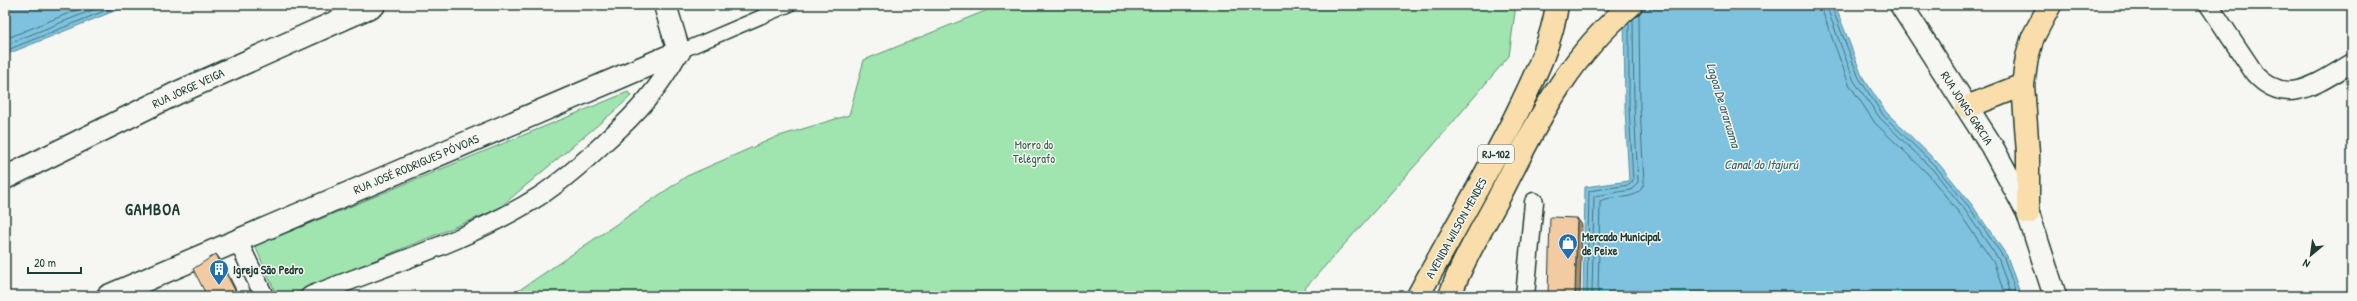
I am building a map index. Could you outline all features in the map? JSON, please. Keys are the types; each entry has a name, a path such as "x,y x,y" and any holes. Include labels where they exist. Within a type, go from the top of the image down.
{"main road":[{"name":"RUA JORGE VEIGA","path":"5,178 177,93 374,5"},
{"path":"665,5 679,52"},
{"name":"AVENIDA WILSON MENDES","path":"1418,296 1490,166 1531,85 1544,51 1556,5"},
{"name":"RJ-102","path":"1451,294 1485,223 1547,104 1565,75 1607,25 1631,5"},
{"name":"RUA JONAS GARCIA","path":"1901,5 1991,145 2028,213 2055,296"},
{"path":"2028,213 2028,153 2023,84 2027,57 2033,37 2050,5"},
{"name":"RUA JOSÉ RODRIGUES PÓVOAS","path":"108,296 679,52"},
{"path":"1966,107 2023,84"}],"street":[{"path":"310,296 465,235 500,218 539,196 579,166 651,98 665,78 679,52 789,5"},
{"path":"2208,5 2255,74 2264,83 2275,90 2289,91 2306,87 2352,63"},
{"path":"1525,296 1534,202"},
{"path":"238,241 264,296"}],"green space":[{"name":"Morro do Telégrafo","path":"1000,5 1516,5 1509,56 1431,148 1298,296 507,296 518,291 687,176 776,137 849,115 864,60"},
{"path":"628,92 631,96 618,108 498,209 288,296 277,296 255,246"}],"water":[{"path":"5,5 129,5 5,55"},
{"name":"Canal do Itajurú","path":"1624,5 1835,5 1862,76 1886,112 1939,164 1972,205 2007,256 2021,296 1583,296 1585,187 1629,181 1625,108"}],"building":[{"name":"Mercado Municipal de Peixe","path":"1550,217 1577,218 1575,296 1548,296"},
{"name":"Igreja São Pedro","path":"216,254 238,296 207,296 193,269"}],"place":[{"name":"Mercado Municipal de Peixe","path":"1568,260"},
{"name":"Igreja São Pedro","path":"219,286"}],"district":[{"name":"GAMBOA","path":"153,209"}],"water label":[{"name":"Lagoa De araruama","path":"1724,105"}]}
